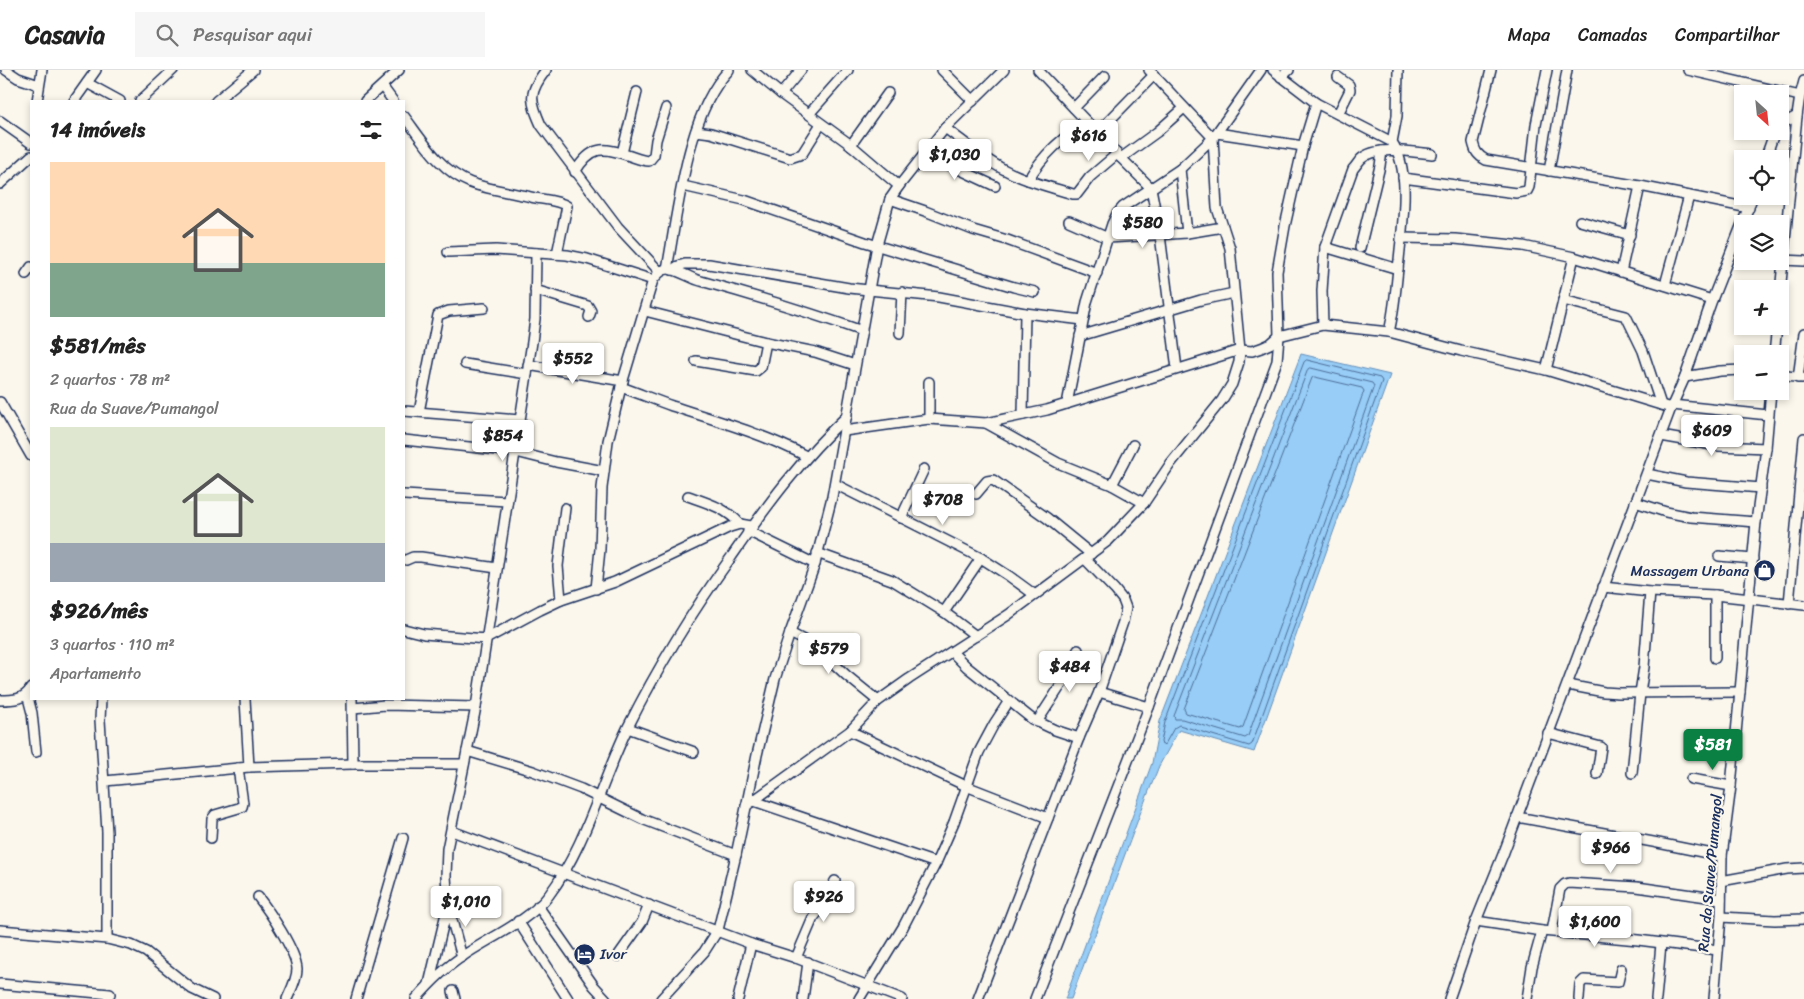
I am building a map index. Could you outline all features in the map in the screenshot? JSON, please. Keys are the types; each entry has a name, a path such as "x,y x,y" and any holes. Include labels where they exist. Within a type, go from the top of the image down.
{"street":[{"path":"6,70 18,78 39,85"},
{"path":"37,100 42,70"},
{"path":"75,100 96,70"},
{"path":"141,100 173,70"},
{"path":"217,100 253,70"},
{"path":"366,100 399,70"},
{"path":"546,70 533,88 532,97 533,106 541,125 618,227 667,271 786,305 862,331"},
{"path":"667,271 687,162 696,131 706,104 719,80 729,70"},
{"path":"752,70 780,94 851,145 899,186"},
{"path":"780,94 801,70"},
{"path":"809,114 848,70"},
{"path":"942,70 973,101"},
{"path":"661,999 704,952 718,930 750,804 775,679 815,564 835,484 877,245 890,199 924,153 946,128 1004,70"},
{"path":"1038,70 1151,188 1160,235 1177,369"},
{"path":"1067,404 1083,320 1117,214 1124,207 1180,169 1215,135 1261,70"},
{"path":"1273,70 1316,104 1392,142 1398,151 1403,178 1401,238 1397,290 1389,332"},
{"path":"1281,77 1289,70"},
{"path":"1392,142 1397,116 1398,70"},
{"path":"1491,70 1474,142 1475,151 1486,160 1640,186 1749,208"},
{"path":"1403,178 1523,193 1529,187 1536,125 1547,70"},
{"path":"1549,171 1567,70"},
{"path":"1688,70 1800,96"},
{"path":"1097,132 1151,72 1184,108 1215,135 1303,146"},
{"path":"1074,108 1105,76"},
{"path":"1338,77 1350,87 1338,114"},
{"path":"87,82 107,98"},
{"path":"1789,220 1800,147 1797,116 1804,82"},
{"path":"382,86 392,100"},
{"path":"622,153 637,92"},
{"path":"851,145 888,93"},
{"path":"1035,999 1148,707 1277,361 1279,336 1276,272 1303,146 1316,104"},
{"path":"575,172 583,159 591,152 610,150 650,161 666,108"},
{"path":"946,128 1002,169 1028,180 1077,194 1090,177 1157,132 1184,108"},
{"path":"1789,120 1797,116"},
{"path":"405,117 424,144 440,161 451,172 469,182 567,206 557,254"},
{"path":"0,121 30,141"},
{"path":"1028,180 1039,162 1068,134 1086,121"},
{"path":"696,131 711,133 790,158 802,154 821,124"},
{"path":"750,804 850,731 878,702 909,679 1035,596 1088,557 1114,535 1144,502 1171,463 1222,400 1232,384 1239,362 1240,350 1230,248 1217,208 1215,135"},
{"path":"1360,248 1382,151"},
{"path":"1323,325 1322,291 1325,247 1353,169 1361,159 1369,154 1382,151 1432,154"},
{"path":"924,153 995,186"},
{"path":"0,184 29,161"},
{"path":"1180,169 1187,233"},
{"path":"683,186 744,200 877,245 1035,292"},
{"path":"1621,272 1640,186"},
{"path":"1665,285 1690,196"},
{"path":"890,199 1097,273"},
{"path":"1449,999 1476,921 1548,732 1568,686 1671,406 1685,377 1712,300 1750,205"},
{"path":"1069,221 1108,238 1187,233 1223,227"},
{"path":"1580,221 1630,235"},
{"path":"1401,238 1455,239 1523,246 1574,257 1712,300"},
{"path":"1325,247 1398,269"},
{"path":"448,252 496,250 557,254 588,259 653,280"},
{"path":"462,957 448,905 447,849 476,707 516,452 535,319 536,253"},
{"path":"1546,370 1574,257"},
{"path":"1789,261 1804,262"},
{"path":"596,588 604,471 608,442 622,384 653,280 667,271 685,264 702,264 869,290 939,297 1025,313 1083,320"},
{"path":"535,290 588,306 591,311 589,317"},
{"path":"900,333 902,292"},
{"path":"1080,336 1201,300 1234,293"},
{"path":"1563,300 1626,316 1642,351 1661,405"},
{"path":"419,412 438,315 449,311 484,308"},
{"path":"644,311 766,342 815,352 855,365"},
{"path":"1023,415 1025,313"},
{"path":"844,432 929,419 986,423 1023,415 1067,404 1240,350 1252,351 1270,344 1279,336 1323,325 1389,332 1461,351 1546,370 1661,405 1768,415"},
{"path":"1801,378 1804,333"},
{"path":"696,361 756,371 761,367 766,342"},
{"path":"465,364 528,370 622,384 669,405 783,444 806,456"},
{"path":"1685,377 1734,370"},
{"path":"929,382 929,419"},
{"name":"Rua da Suave/Pumangol","path":"1714,999 1721,917 1722,856 1731,786 1756,522 1766,448 1770,400"},
{"path":"0,402 30,454"},
{"path":"405,410 520,420"},
{"path":"416,999 429,984 462,957 518,922 548,896 563,874 628,728 689,618 750,529 806,456 847,416"},
{"path":"986,423 1066,467 1112,485 1144,502"},
{"path":"1661,436 1718,446 1766,448"},
{"path":"1789,604 1804,438"},
{"path":"405,440 516,452 604,471"},
{"path":"1112,485 1133,445"},
{"path":"902,518 924,469"},
{"path":"1647,474 1686,482 1761,488"},
{"path":"976,494 987,481 993,480 1047,518 1088,557 1123,600 1126,608 1118,642 978,999"},
{"path":"835,484 980,558 1009,576 1035,596"},
{"path":"405,495 507,501"},
{"path":"688,496 718,506 740,524 815,564"},
{"path":"1635,502 1685,516 1756,522"},
{"path":"561,600 558,566 565,508"},
{"path":"405,629 424,634 486,639 561,600 653,565 730,526 740,524"},
{"path":"817,553 892,580 944,612 976,636"},
{"path":"1719,556 1753,559"},
{"path":"406,560 413,557 422,557 497,568"},
{"path":"944,612 980,558"},
{"path":"1603,587 1749,598 1804,605"},
{"path":"1632,774 1650,592"},
{"path":"1714,658 1715,595"},
{"path":"790,633 815,646 878,702"},
{"path":"1038,722 1063,682 1078,650"},
{"path":"952,652 1009,701 1038,722 1079,738"},
{"path":"1568,686 1604,692 1740,692"},
{"path":"0,700 18,699 29,691"},
{"path":"1099,692 1148,707"},
{"path":"30,700 36,752"},
{"path":"101,700 100,720 107,832 108,939"},
{"path":"244,700 249,767"},
{"path":"859,999 903,927 936,863 954,822 979,752 1009,701"},
{"path":"353,764 352,704 476,707"},
{"path":"628,728 694,752"},
{"path":"850,731 966,786 1048,818"},
{"path":"1548,732 1600,747 1597,774"},
{"path":"467,751 541,774 581,789 642,818 736,855"},
{"path":"105,781 249,767 353,764 464,764"},
{"path":"211,838 212,819 215,815 242,807 238,768"},
{"path":"1691,780 1731,786"},
{"path":"750,804 936,863"},
{"path":"1517,817 1722,856"},
{"path":"452,831 751,944 808,962 902,999"},
{"path":"356,999 403,838"},
{"path":"1721,881 1787,869 1804,868"},
{"path":"796,958 813,918 823,906 835,881"},
{"path":"1552,931 1560,889 1569,882 1636,887 1721,899"},
{"path":"258,897 267,909 293,955 297,970 294,985 287,999"},
{"path":"429,984 448,905"},
{"path":"618,956 642,922 649,905"},
{"path":"538,906 594,986 606,999"},
{"path":"1721,917 1775,920 1804,919"},
{"path":"1476,921 1718,950"},
{"path":"518,922 568,999"},
{"path":"0,930 108,939 131,945 146,952 181,982 203,997 213,999"},
{"path":"1527,999 1532,968 1542,930"},
{"path":"738,999 751,944"},
{"path":"1656,999 1661,944"},
{"path":"803,999 808,962"},
{"path":"1579,999 1580,984 1584,980 1618,982 1621,969"},
{"path":"0,984 110,994"}],"water":[{"path":"1301,354 1390,375 1254,752 1179,730 1159,766 1071,999 1065,999 1152,763 1160,721"}],"place":[{"name":"Massagem Urbana","path":"1765,571"},
{"name":"Ivor","path":"584,954"}]}
